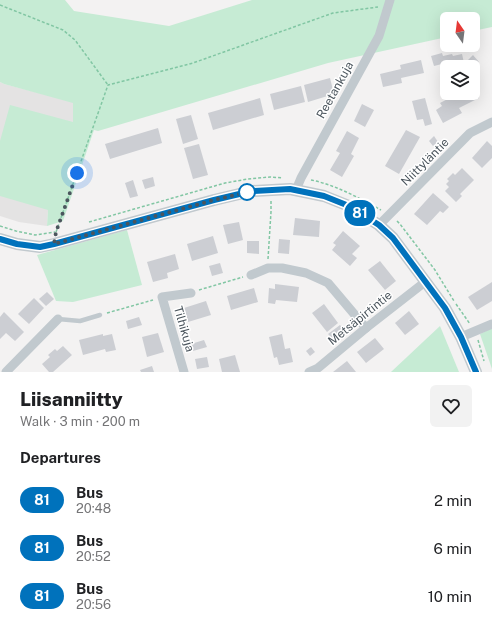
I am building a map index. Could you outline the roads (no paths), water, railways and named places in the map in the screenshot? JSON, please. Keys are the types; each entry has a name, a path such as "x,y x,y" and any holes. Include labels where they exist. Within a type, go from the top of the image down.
{"street":[{"name":"Reetankuja","path":"299,184 379,36 390,3"},
{"name":"Niittyläntie","path":"379,225 470,133 492,122"},
{"path":"0,239 17,244 40,247 214,200 252,191 271,190 299,184 349,206 379,225 393,238 445,308 480,368"},
{"path":"251,275 268,268 282,268 306,273 328,283 366,328"},
{"name":"Metsäpirtintie","path":"309,372 318,368 425,282"},
{"name":"Tilhikuja","path":"184,372 162,297 191,293"},
{"path":"6,372 58,319"},
{"path":"461,337 492,324"}],"lane":[{"path":"58,319 80,321 100,315"}]}
